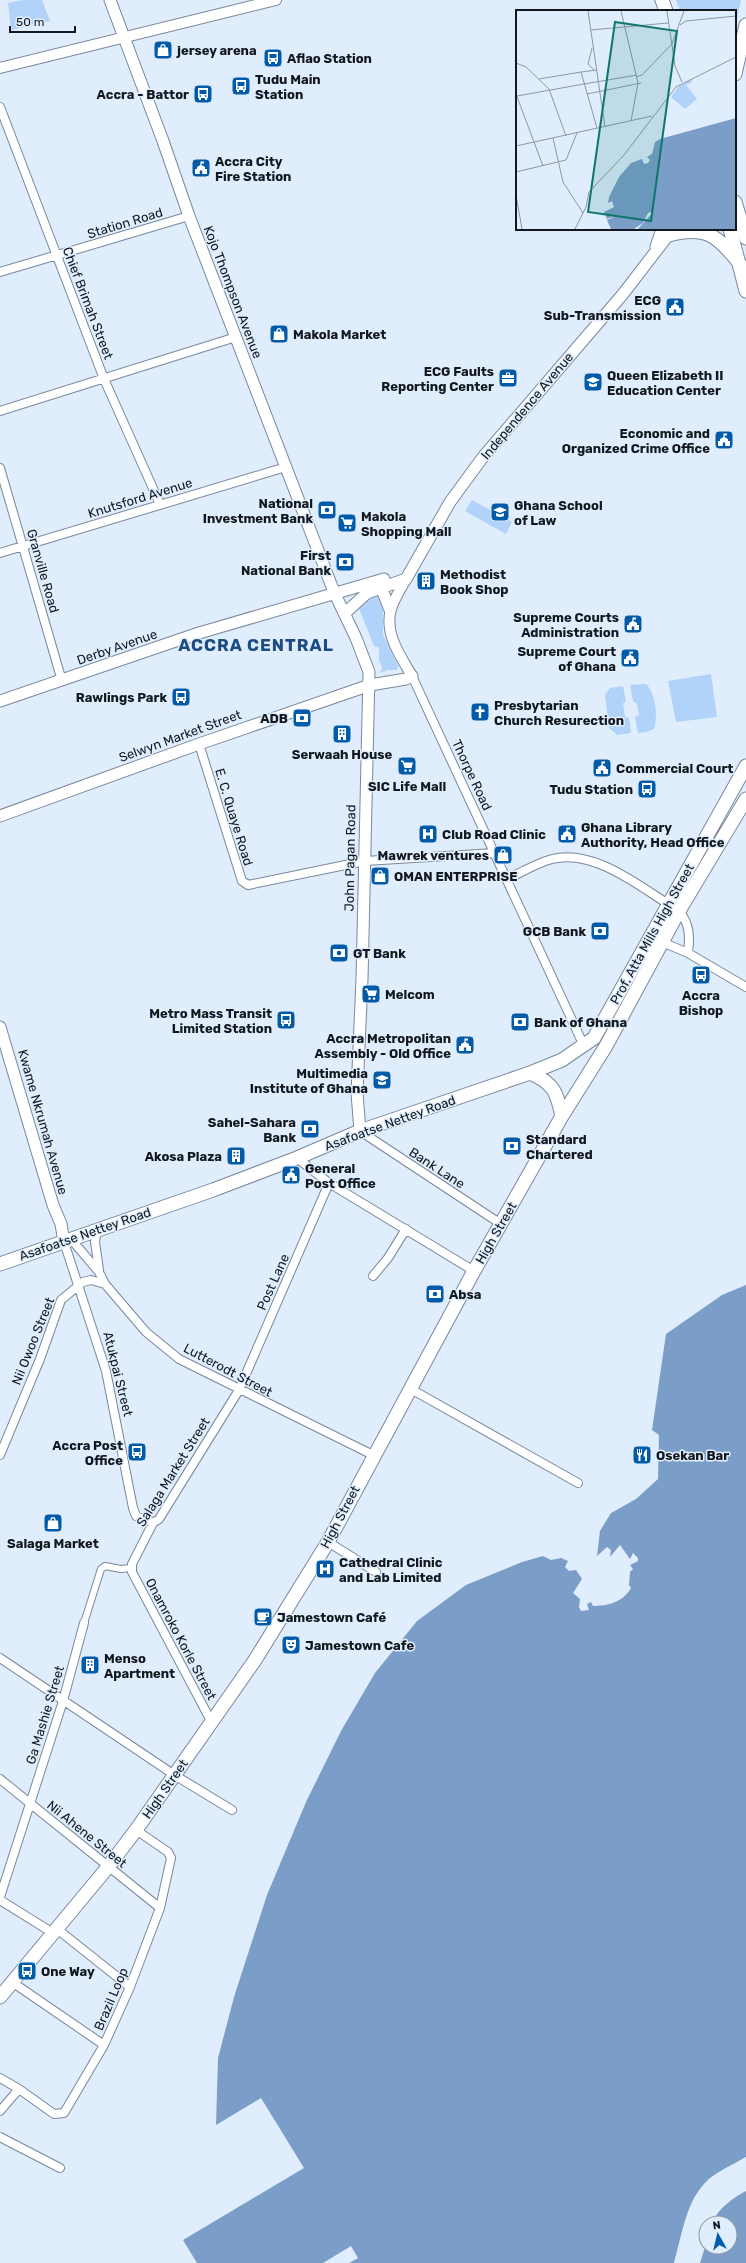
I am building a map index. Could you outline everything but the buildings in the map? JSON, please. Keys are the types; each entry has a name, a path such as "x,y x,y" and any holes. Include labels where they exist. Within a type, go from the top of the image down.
{"main road":[{"name":"Kojo Thompson Avenue","path":"110,0 125,37 188,216 334,592"},
{"path":"662,0 666,10"},
{"path":"736,68 746,25"},
{"path":"736,205 746,238"},
{"path":"730,230 746,290"},
{"path":"668,231 692,231 709,234 724,244 740,264"},
{"name":"Independence Avenue","path":"409,574 450,502 483,458 623,294 668,231"},
{"path":"345,613 363,596 409,574"},
{"path":"334,592 409,574"},
{"path":"380,587 390,610"},
{"name":"John Pagan Road","path":"334,592 365,659 370,685 365,770 365,861 357,1093 360,1131"},
{"name":"Derby Avenue","path":"0,701 199,633 334,592"},
{"name":"Selwyn Market Street","path":"0,816 199,744 370,685 406,679 412,676"},
{"name":"Prof. Atta Mills High Street","path":"606,1046 662,942 674,908 746,766"},
{"name":"Prof. Atta Mills High Street","path":"589,1042 674,908 746,799"},
{"name":"Kwame Nkrumah Avenue","path":"0,1027 53,1205 68,1240"},
{"path":"589,1042 606,1046"},
{"name":"Asafoatse Nettey Road","path":"0,1264 213,1190 297,1158 360,1131 530,1073 562,1060 589,1042"},
{"name":"High Street","path":"0,1997 108,1867 136,1830 176,1776 212,1721 255,1660 328,1542 409,1388 474,1271 562,1116 606,1046"},
{"path":"530,1073 549,1084 555,1091 562,1116"}],"street":[{"path":"0,68 276,0"},
{"name":"Chief Brimah Street","path":"0,107 104,379 160,504"},
{"name":"Station Road","path":"0,272 188,216"},
{"path":"0,411 236,337"},
{"name":"Knutsford Avenue","path":"0,553 286,467"},
{"name":"Granville Road","path":"0,468 62,681"},
{"name":"Thorpe Road","path":"409,574 390,610 391,634 396,650 412,676 507,879 589,1042"},
{"name":"E. C. Quaye Road","path":"199,744 244,884 248,885 365,861 495,853"},
{"path":"507,879 554,859 586,861 604,865 623,875 674,908 685,918 690,936 688,953"},
{"path":"662,942 688,953 746,987"},
{"name":"Bank Lane","path":"360,1131 501,1224"},
{"path":"297,1158 329,1183 474,1271"},
{"name":"Post Lane","path":"239,1390 329,1183"},
{"path":"98,1229 95,1242 99,1272"},
{"path":"373,1276 388,1258 406,1229"},
{"path":"68,1240 99,1272"},
{"name":"Atukpai Street","path":"68,1240 78,1285 106,1371 133,1508 136,1516 153,1523"},
{"name":"Lutterodt Street","path":"99,1272 105,1284 146,1332 179,1359 373,1455"},
{"path":"78,1285 91,1280 105,1284"},
{"name":"Nii Owoo Street","path":"0,1455 40,1359 61,1300 78,1285"},
{"path":"409,1388 578,1483"},
{"name":"Salaga Market Street","path":"131,1568 153,1523 159,1518 239,1390"},
{"path":"328,1542 376,1572"},
{"name":"Ga Mashie Street","path":"0,1898 63,1701 84,1623 101,1569 105,1566 121,1569 131,1568"},
{"name":"Onamroko Korle Street","path":"131,1568 212,1721"},
{"path":"0,1658 176,1776 232,1810"},
{"name":"Nii Ahene Street","path":"0,1780 160,1908"},
{"name":"Brazil Loop","path":"0,2078 19,2089 54,2114 64,2113 104,2046 130,1987 160,1908 170,1855 136,1830"},
{"path":"0,1898 55,1931 130,1987"},
{"path":"12,1982 104,2046"},
{"path":"0,2111 19,2089"},
{"path":"0,2137 60,2168"}],"shaded area":[{"path":"23,0 42,0 50,21 11,30 8,3"},
{"path":"676,0 741,0 736,22 736,10 680,10"},
{"path":"472,500 512,522 506,534 465,511"},
{"path":"380,594 383,604 383,634 398,666 397,670 388,670 380,673 382,667 379,660 379,648 374,646 358,606 366,599 369,601 371,596"},
{"path":"711,674 717,717 676,722 668,681"},
{"path":"646,684 654,699 656,718 654,729 638,733 635,717 639,715 637,704 633,701 630,685"},
{"path":"623,686 626,702 623,703 625,717 629,718 631,733 617,735 609,728 605,695 610,688"},
{"path":"746,1285 746,2157 713,2176 701,2187 686,2218 674,2263 349,2263 358,2258 351,2246 323,2263 197,2263 183,2240 304,2168 261,2098 216,2125 218,2058 234,1997 267,1895 306,1802 341,1731 375,1673 417,1621 466,1585 522,1562 543,1556 551,1560 561,1558 568,1561 565,1567 569,1571 576,1570 582,1579 573,1593 580,1599 579,1607 581,1611 589,1610 587,1604 591,1602 593,1606 610,1604 624,1597 628,1593 631,1588 629,1585 630,1572 633,1569 630,1565 638,1561 638,1558 633,1553 630,1559 620,1545 610,1557 611,1550 607,1547 597,1556 600,1531 611,1513 636,1499 658,1479 659,1435 652,1430 666,1334 722,1295"},
{"path":"746,2191 746,2263 700,2263 703,2255 738,2255 738,2215 717,2215 736,2197"}],"pier":[{"path":"746,2157 746,2159 710,2181 696,2199 690,2213 676,2263 674,2263 688,2212 694,2198 709,2179"}],"place":[{"name":"jersey arena","path":"163,50"},
{"name":"Aflao Station","path":"273,58"},
{"name":"Tudu Main Station","path":"241,86"},
{"name":"Accra - Battor","path":"203,94"},
{"name":"Accra City Fire Station","path":"201,168"},
{"name":"ECG Sub-Transmission","path":"675,307"},
{"name":"Makola Market","path":"279,334"},
{"name":"ECG Faults Reporting Center","path":"508,378"},
{"name":"Queen Elizabeth II Education Center","path":"593,382"},
{"name":"Economic and Organized Crime Office","path":"724,440"},
{"name":"National Investment Bank","path":"327,510"},
{"name":"Ghana School of Law","path":"500,512"},
{"name":"Makola Shopping Mall","path":"347,523"},
{"name":"First National Bank","path":"345,562"},
{"name":"Methodist Book Shop","path":"426,581"},
{"name":"Supreme Courts Administration","path":"633,624"},
{"name":"Supreme Court of Ghana","path":"630,658"},
{"name":"Rawlings Park","path":"181,697"},
{"name":"Presbytarian Church Resurection","path":"480,712"},
{"name":"ADB","path":"302,718"},
{"name":"Serwaah House","path":"342,734"},
{"name":"SIC Life Mall","path":"407,766"},
{"name":"Commercial Court","path":"602,768"},
{"name":"Tudu Station","path":"647,789"},
{"name":"Club Road Clinic","path":"428,834"},
{"name":"Ghana Library Authority, Head Office","path":"567,834"},
{"name":"Mawrek ventures","path":"503,855"},
{"name":"OMAN ENTERPRISE","path":"380,876"},
{"name":"GCB Bank","path":"600,931"},
{"name":"GT Bank","path":"339,953"},
{"name":"Accra Bishop","path":"701,975"},
{"name":"Melcom","path":"371,994"},
{"name":"Metro Mass Transit Limited Station","path":"286,1020"},
{"name":"Bank of Ghana","path":"520,1022"},
{"name":"Accra Metropolitan Assembly - Old Office","path":"465,1045"},
{"name":"Multimedia Institute of Ghana","path":"382,1080"},
{"name":"Sahel-Sahara Bank","path":"310,1129"},
{"name":"Standard Chartered","path":"512,1146"},
{"name":"Akosa Plaza","path":"236,1156"},
{"name":"General Post Office","path":"291,1175"},
{"name":"Absa","path":"435,1294"},
{"name":"Accra Post Office","path":"137,1452"},
{"name":"Osekan Bar","path":"642,1455"},
{"name":"Salaga Market","path":"53,1523"},
{"name":"Cathedral Clinic and Lab Limited","path":"325,1569"},
{"name":"Jamestown Café","path":"263,1617"},
{"name":"Jamestown Cafe","path":"291,1645"},
{"name":"Menso Apartment","path":"90,1665"},
{"name":"One Way","path":"27,1971"}],"district":[{"name":"ACCRA CENTRAL","path":"256,645"}]}
